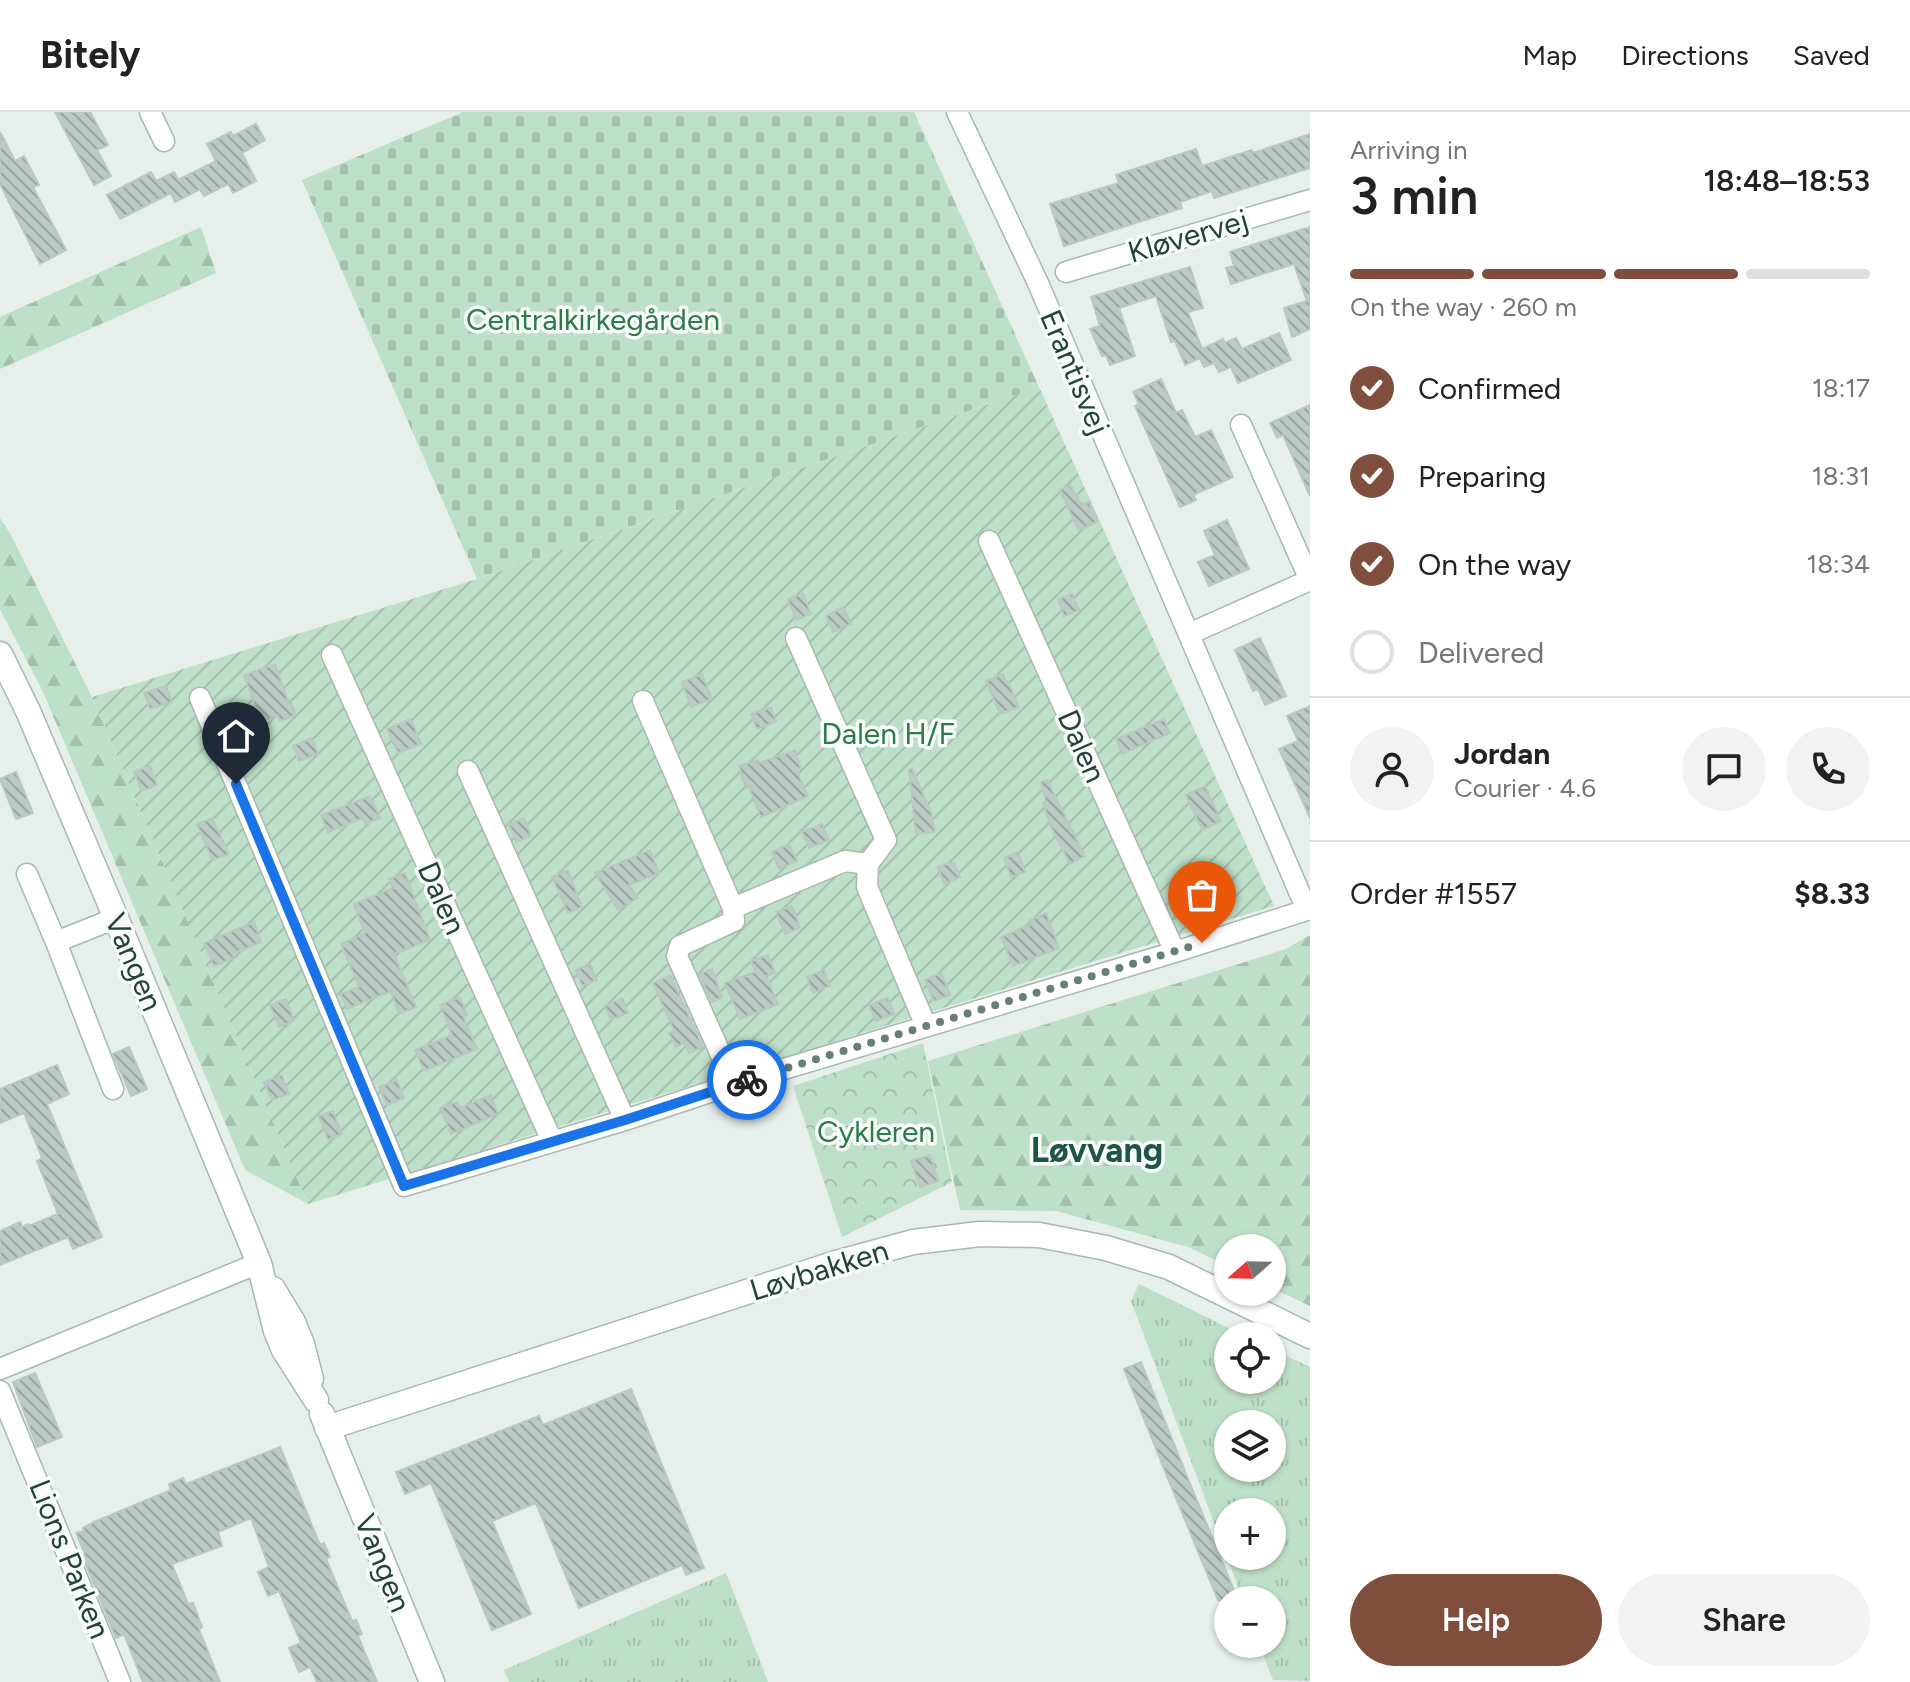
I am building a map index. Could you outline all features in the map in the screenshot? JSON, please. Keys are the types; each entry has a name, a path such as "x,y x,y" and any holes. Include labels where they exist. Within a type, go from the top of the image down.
{"street":[{"path":"150,112 164,141"},
{"name":"Erantisvej","path":"957,112 1038,283 1308,909"},
{"name":"Kløvervej","path":"1066,272 1310,200"},
{"path":"1189,634 1310,580 1241,425"},
{"name":"Dalen","path":"989,541 1175,952"},
{"path":"796,638 886,840 868,864 867,887 926,1026"},
{"name":"Vangen","path":"0,654 28,711 116,918 261,1268 293,1322 302,1344 316,1400 432,1682"},
{"name":"Dalen","path":"332,655 552,1141"},
{"path":"200,698 404,1186 1308,909"},
{"path":"643,701 733,908 734,921 680,946 677,956 734,1084"},
{"path":"468,771 625,1120"},
{"path":"733,908 845,861 868,864"},
{"path":"27,874 113,1089"},
{"path":"56,942 116,918"},
{"name":"Løvbakken","path":"327,1428 836,1263 913,1242 980,1234 1039,1235 1106,1248 1169,1267 1310,1336"},
{"path":"0,1369 261,1268"},
{"name":"Lions Parken","path":"0,1391 120,1682"}],"green space":[{"name":"Centralkirkegården","path":"463,112 914,112 1039,387 477,579 302,180"},
{"path":"201,227 216,273 0,369 0,317"},
{"name":"Dalen H/F","path":"1039,387 1274,906 308,1204 92,697 477,579"},
{"path":"0,518 92,697 308,1204 245,1170 43,692 0,609"},
{"path":"1310,935 1310,1306 1286,1295 1286,1234 1214,1234 1214,1259 1188,1247 1056,1211 960,1210 928,1061 1286,949"},
{"name":"Cykleren","path":"923,1043 952,1182 842,1237 793,1086"},
{"path":"1139,1284 1216,1322 1214,1322 1214,1394 1286,1394 1286,1356 1310,1367 1310,1681 1273,1680 1264,1658 1286,1658 1286,1586 1238,1586 1232,1570 1286,1570 1286,1498 1214,1498 1214,1523 1131,1301"},
{"path":"726,1573 768,1682 509,1682 504,1670"}],"building":[{"path":"55,112 90,112 108,145 97,150 111,176 94,185"},
{"path":"256,124 265,140 242,153 256,181 233,193 228,184 204,196 200,189 175,202 171,193 120,219 107,195 151,172 156,181 174,172 178,180 216,161 207,144 231,132 233,136"},
{"path":"0,132 15,161 24,156 39,185 33,187 66,250 40,264 0,184"},
{"path":"1310,134 1310,168 1214,198 1212,191 1180,202 1182,208 1064,246 1050,204 1119,183 1116,175 1196,149 1202,166"},
{"path":"1310,227 1310,329 1292,337 1284,308 1307,301 1294,264 1231,284 1226,268 1234,266 1230,252"},
{"path":"1190,267 1203,308 1188,312 1202,349 1223,339 1225,343 1236,338 1242,349 1279,333 1291,360 1238,383 1231,367 1219,372 1214,363 1204,367 1200,358 1185,365 1175,341 1171,342 1156,296 1119,308 1135,356 1110,365 1106,355 1102,356 1090,329 1100,326 1091,297"},
{"path":"1161,379 1176,413 1182,410 1195,437 1211,430 1233,477 1193,495 1196,500 1180,507 1135,406 1139,404 1133,392"},
{"path":"1310,405 1310,496 1283,435 1277,438 1270,423"},
{"path":"1070,485 1082,505 1089,502 1098,521 1079,531 1060,490"},
{"path":"1227,520 1249,569 1209,586 1198,562 1215,555 1204,531"},
{"path":"803,593 811,614 796,620 788,599"},
{"path":"1072,594 1079,610 1064,616 1058,599"},
{"path":"843,607 851,624 833,632 826,616"},
{"path":"1260,638 1286,696 1265,705 1258,689 1253,691 1235,650"},
{"path":"275,664 296,715 280,721 278,715 261,722 244,675"},
{"path":"702,674 712,699 691,707 682,682"},
{"path":"1003,674 1019,707 1000,714 986,681"},
{"path":"166,686 172,702 150,709 144,693"},
{"path":"1310,706 1310,818 1279,749 1298,741 1287,716"},
{"path":"771,707 776,722 757,729 751,714"},
{"path":"411,719 421,744 398,753 387,729"},
{"path":"1164,719 1170,733 1122,754 1116,739"},
{"path":"312,738 318,754 299,761 293,746"},
{"path":"795,750 801,768 796,769 808,796 761,817 739,766 758,760 759,763"},
{"path":"150,766 157,785 142,791 134,772"},
{"path":"912,769 931,812 935,832 916,834 909,770"},
{"path":"16,772 33,813 16,819 0,779"},
{"path":"1047,780 1085,856 1070,864 1043,803 1046,802 1041,782"},
{"path":"1205,786 1221,821 1202,830 1186,795"},
{"path":"370,796 380,818 365,824 363,818 328,832 321,815"},
{"path":"212,818 229,854 212,860 197,824"},
{"path":"524,818 531,836 516,842 509,824"},
{"path":"822,824 829,840 809,848 802,832"},
{"path":"789,844 797,861 779,869 772,852"},
{"path":"650,850 659,873 629,885 638,898 618,910 595,873"},
{"path":"1018,852 1025,872 1011,877 1004,858"},
{"path":"954,863 960,877 944,884 938,867"},
{"path":"568,870 582,907 568,913 552,877"},
{"path":"405,873 430,940 394,954 416,1007 399,1014 391,991 347,1009 341,994 359,987 341,944 365,933 354,904 393,888 389,879"},
{"path":"792,906 800,928 785,934 776,912"},
{"path":"1046,913 1059,948 1013,966 1001,937 1032,924 1030,920"},
{"path":"254,922 261,942 232,954 234,958 214,966 204,943"},
{"path":"768,955 775,973 766,976 778,1004 740,1019 725,983 755,972 751,961"},
{"path":"590,964 597,980 582,986 576,970"},
{"path":"712,969 722,998 712,1002 699,974"},
{"path":"824,970 830,986 813,993 807,977"},
{"path":"941,973 950,995 934,1001 925,980"},
{"path":"670,975 703,1047 689,1053 684,1043 676,1047 669,1033 674,1031 653,983"},
{"path":"460,997 467,1015 463,1016 477,1049 424,1071 415,1050 452,1035 440,1005"},
{"path":"622,998 628,1013 611,1020 605,1006"},
{"path":"888,998 894,1014 876,1021 869,1005"},
{"path":"286,999 294,1021 279,1027 270,1005"},
{"path":"129,1047 147,1089 131,1096 113,1054"},
{"path":"57,1065 69,1094 47,1104 102,1237 73,1249 68,1237 0,1265 0,1231 20,1222 22,1227 29,1226 58,1214 37,1161 42,1158 24,1113 0,1123 0,1089"},
{"path":"282,1075 289,1094 272,1100 264,1082"},
{"path":"397,1080 404,1098 387,1105 379,1087"},
{"path":"491,1095 498,1114 451,1134 440,1108 457,1102 460,1108"},
{"path":"333,1111 342,1134 328,1140 319,1116"},
{"path":"930,1155 938,1181 920,1187 911,1161"},
{"path":"1141,1362 1214,1541 1214,1570 1226,1570 1232,1586 1214,1586 1214,1590 1124,1369"},
{"path":"35,1373 62,1437 37,1447 13,1382"},
{"path":"631,1389 704,1568 686,1575 682,1565 579,1608 536,1503 492,1521 531,1614 492,1630 431,1483 405,1494 396,1472 539,1416 543,1425"},
{"path":"280,1447 320,1545 324,1543 330,1557 326,1559 352,1621 356,1620 362,1634 358,1636 377,1682 317,1682 310,1667 299,1672 289,1648 301,1643 279,1591 268,1596 258,1572 269,1567 251,1518 218,1532 222,1546 172,1564 188,1604 193,1603 202,1627 199,1629 220,1682 143,1682 124,1634 116,1638 76,1533 84,1531 83,1528 94,1522 171,1490 169,1484 183,1478 186,1484"}],"way so far":[{"path":"747,1080 1202,943"}],"district":[{"name":"Løvvang","path":"1097,1150"}],"route":[{"path":"236,784 404,1186 747,1080"}]}
